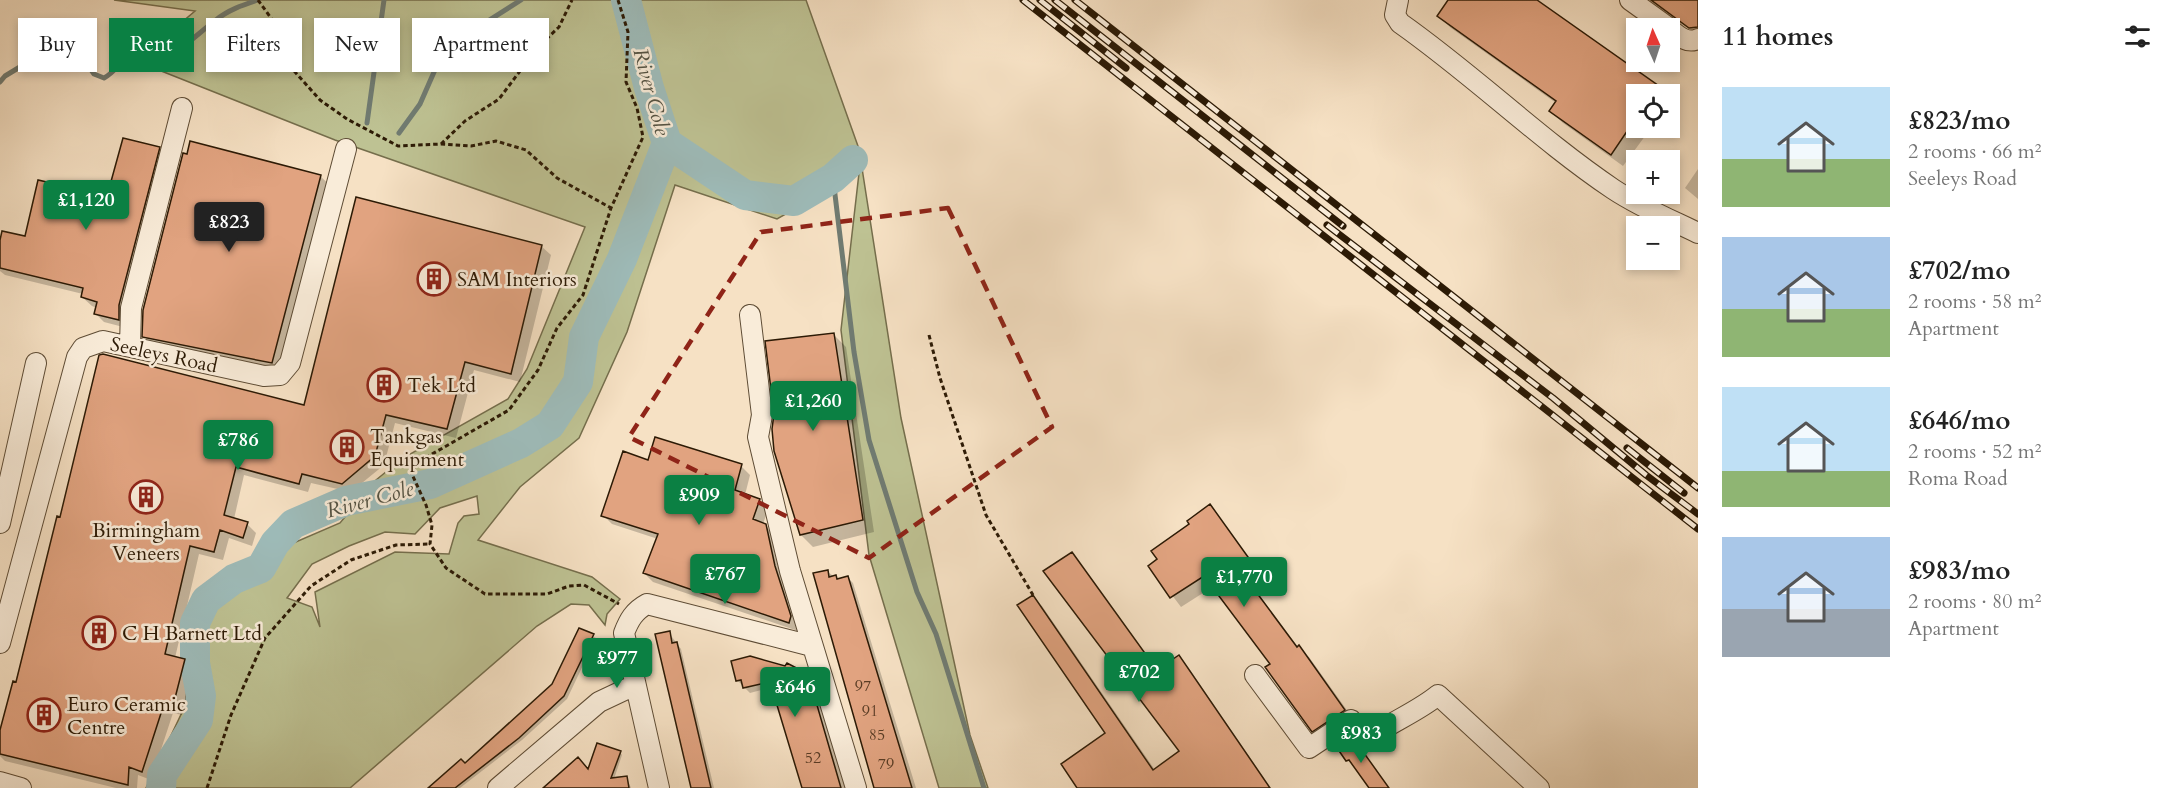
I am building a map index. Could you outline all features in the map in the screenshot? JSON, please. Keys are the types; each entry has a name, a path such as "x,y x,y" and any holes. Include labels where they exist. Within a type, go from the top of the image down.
{"street":[{"path":"1398,0 1395,15 1400,23 1613,189 1655,213 1691,229"},
{"path":"1630,0 1654,18"},
{"path":"1680,37 1685,40 1698,39"},
{"path":"130,346 131,308 182,108"},
{"name":"Seeleys Road","path":"0,643 77,357 83,348 103,341 264,376 280,375 290,363 346,149"},
{"path":"750,315 762,415 758,437 790,571 856,788"},
{"path":"0,523 36,363"},
{"path":"659,788 624,633 630,618 642,606 647,604 812,646"},
{"path":"1255,675 1309,748 1351,720 1365,741 1377,731 1427,705 1438,695 1539,788"},
{"path":"498,788 599,702 635,685"},
{"path":"0,782 21,788"}],"path":[{"path":"441,144 465,121 499,99 538,47 559,27 572,0"},
{"path":"618,0 628,33 626,82 637,108 643,137 611,208 583,295 557,328 538,370 509,410 420,461 411,472 432,525 430,544 446,568 485,594 547,594 569,586 584,585 596,589 616,604 642,606"},
{"path":"259,2 276,25 279,54 320,100 347,118 398,146 441,144 471,146 495,141 526,150 557,178 611,208"},
{"path":"929,335 940,378 986,515 1033,595"},
{"path":"207,788 231,716 265,638 311,586 351,560 396,545 430,544"}],"highlighted area":[{"path":"948,208 1052,427 869,558 629,437 761,232"}],"green space":[{"path":"114,0 806,0 859,149 901,418 970,735 988,788 939,788 869,555 841,330 859,173 777,219 675,185 627,332 579,438 520,487 478,540 592,577 620,599 607,614 605,625 589,605 571,604 537,626 350,788 146,788 185,706 189,674 188,639 218,586 261,557 340,523 376,480 403,458 508,399 527,369 585,227 335,140 164,72 194,72 194,18 187,18 195,11","holes":["477,496 479,514 464,516 458,523 449,554 395,552 315,592 320,627 312,607 287,598 312,564 385,532 415,534 440,508"]}],"building":[{"path":"1448,0 1537,0 1626,63 1626,72 1639,72 1656,84 1626,84 1626,133 1611,155 1549,111 1556,101 1437,16"},
{"path":"1651,0 1698,0 1698,27 1689,28 1680,21 1680,18 1675,18"},
{"path":"123,138 160,147 119,305 119,320 94,314 97,302 81,297 83,288 0,268 0,240 2,231 25,236 38,180 107,196"},
{"path":"190,141 321,175 272,363 142,337 143,310 183,153 187,154"},
{"path":"356,197 542,245 511,374 465,362 447,429 386,415 375,456 342,484 302,474 299,484 236,467 224,515 248,522 243,538 220,530 214,552 190,546 165,654 185,659 173,706 164,704 142,772 129,767 128,785 0,754 0,730 13,681 16,682 57,516 60,517 99,355 103,354 304,405"},
{"path":"834,333 863,520 800,535 774,451 772,429 774,414 765,341"},
{"path":"655,437 742,464 735,490 760,499 753,519 766,524 775,566 791,616 789,623 643,573 658,534 601,516 623,451 648,460"},
{"path":"1210,504 1258,571 1248,581 1297,647 1299,645 1345,710 1312,732 1265,667 1270,664 1204,576 1170,598 1148,566 1157,559 1151,551 1189,524 1187,521"},
{"path":"1072,552 1157,670 1179,655 1270,788 1077,788 1061,764 1105,733 1017,605 1033,595 1153,770 1179,751 1043,571"},
{"path":"828,570 829,577 836,575 837,579 848,576 912,788 874,788 813,573"},
{"path":"579,628 594,634 564,696 519,738 455,788 428,788 461,759 465,763 552,684"},
{"path":"670,631 672,643 677,642 711,788 691,788 655,634"},
{"path":"750,656 785,666 787,663 808,674 841,788 802,788 770,682 743,688 741,680 736,681 731,661"},
{"path":"1348,737 1355,748 1364,753 1389,788 1369,788 1349,760 1346,761 1335,745"},
{"path":"597,743 621,751 611,778 627,776 629,788 543,788 578,757 588,769"}],"waterway":[{"path":"0,82 5,76 48,50 76,48 94,74 104,78 135,52 149,55 171,53 188,43 226,13 258,0"},
{"path":"367,123 384,0"},
{"path":"399,133 420,104 438,63 450,45 521,0"},
{"name":"River Cole","path":"161,788 162,775 198,720 201,696 195,663 195,623 206,600 234,579 261,568 275,543 293,524 346,501 430,484 521,443 550,425 578,382 584,337 622,259 667,143 649,88 626,0"},
{"path":"667,143 745,195 794,201 833,178 853,160"},
{"path":"833,178 854,352 869,440 917,592 936,634 984,788"}],"railway":[{"path":"1023,0 1698,529"},
{"path":"1040,0 1126,68"},
{"path":"1055,0 1343,226"},
{"path":"1075,0 1698,488"},
{"path":"1327,225 1553,398 1646,475 1698,514"},
{"path":"1627,448 1684,493"}],"place":[{"name":"SAM Interiors","path":"434,279"},
{"name":"Tek Ltd","path":"384,385"},
{"name":"Tankgas Equipment","path":"347,447"},
{"name":"Birmingham Veneers","path":"146,497"},
{"name":"C H Barnett Ltd","path":"99,633"},
{"name":"Euro Ceramic Centre","path":"44,715"}]}
